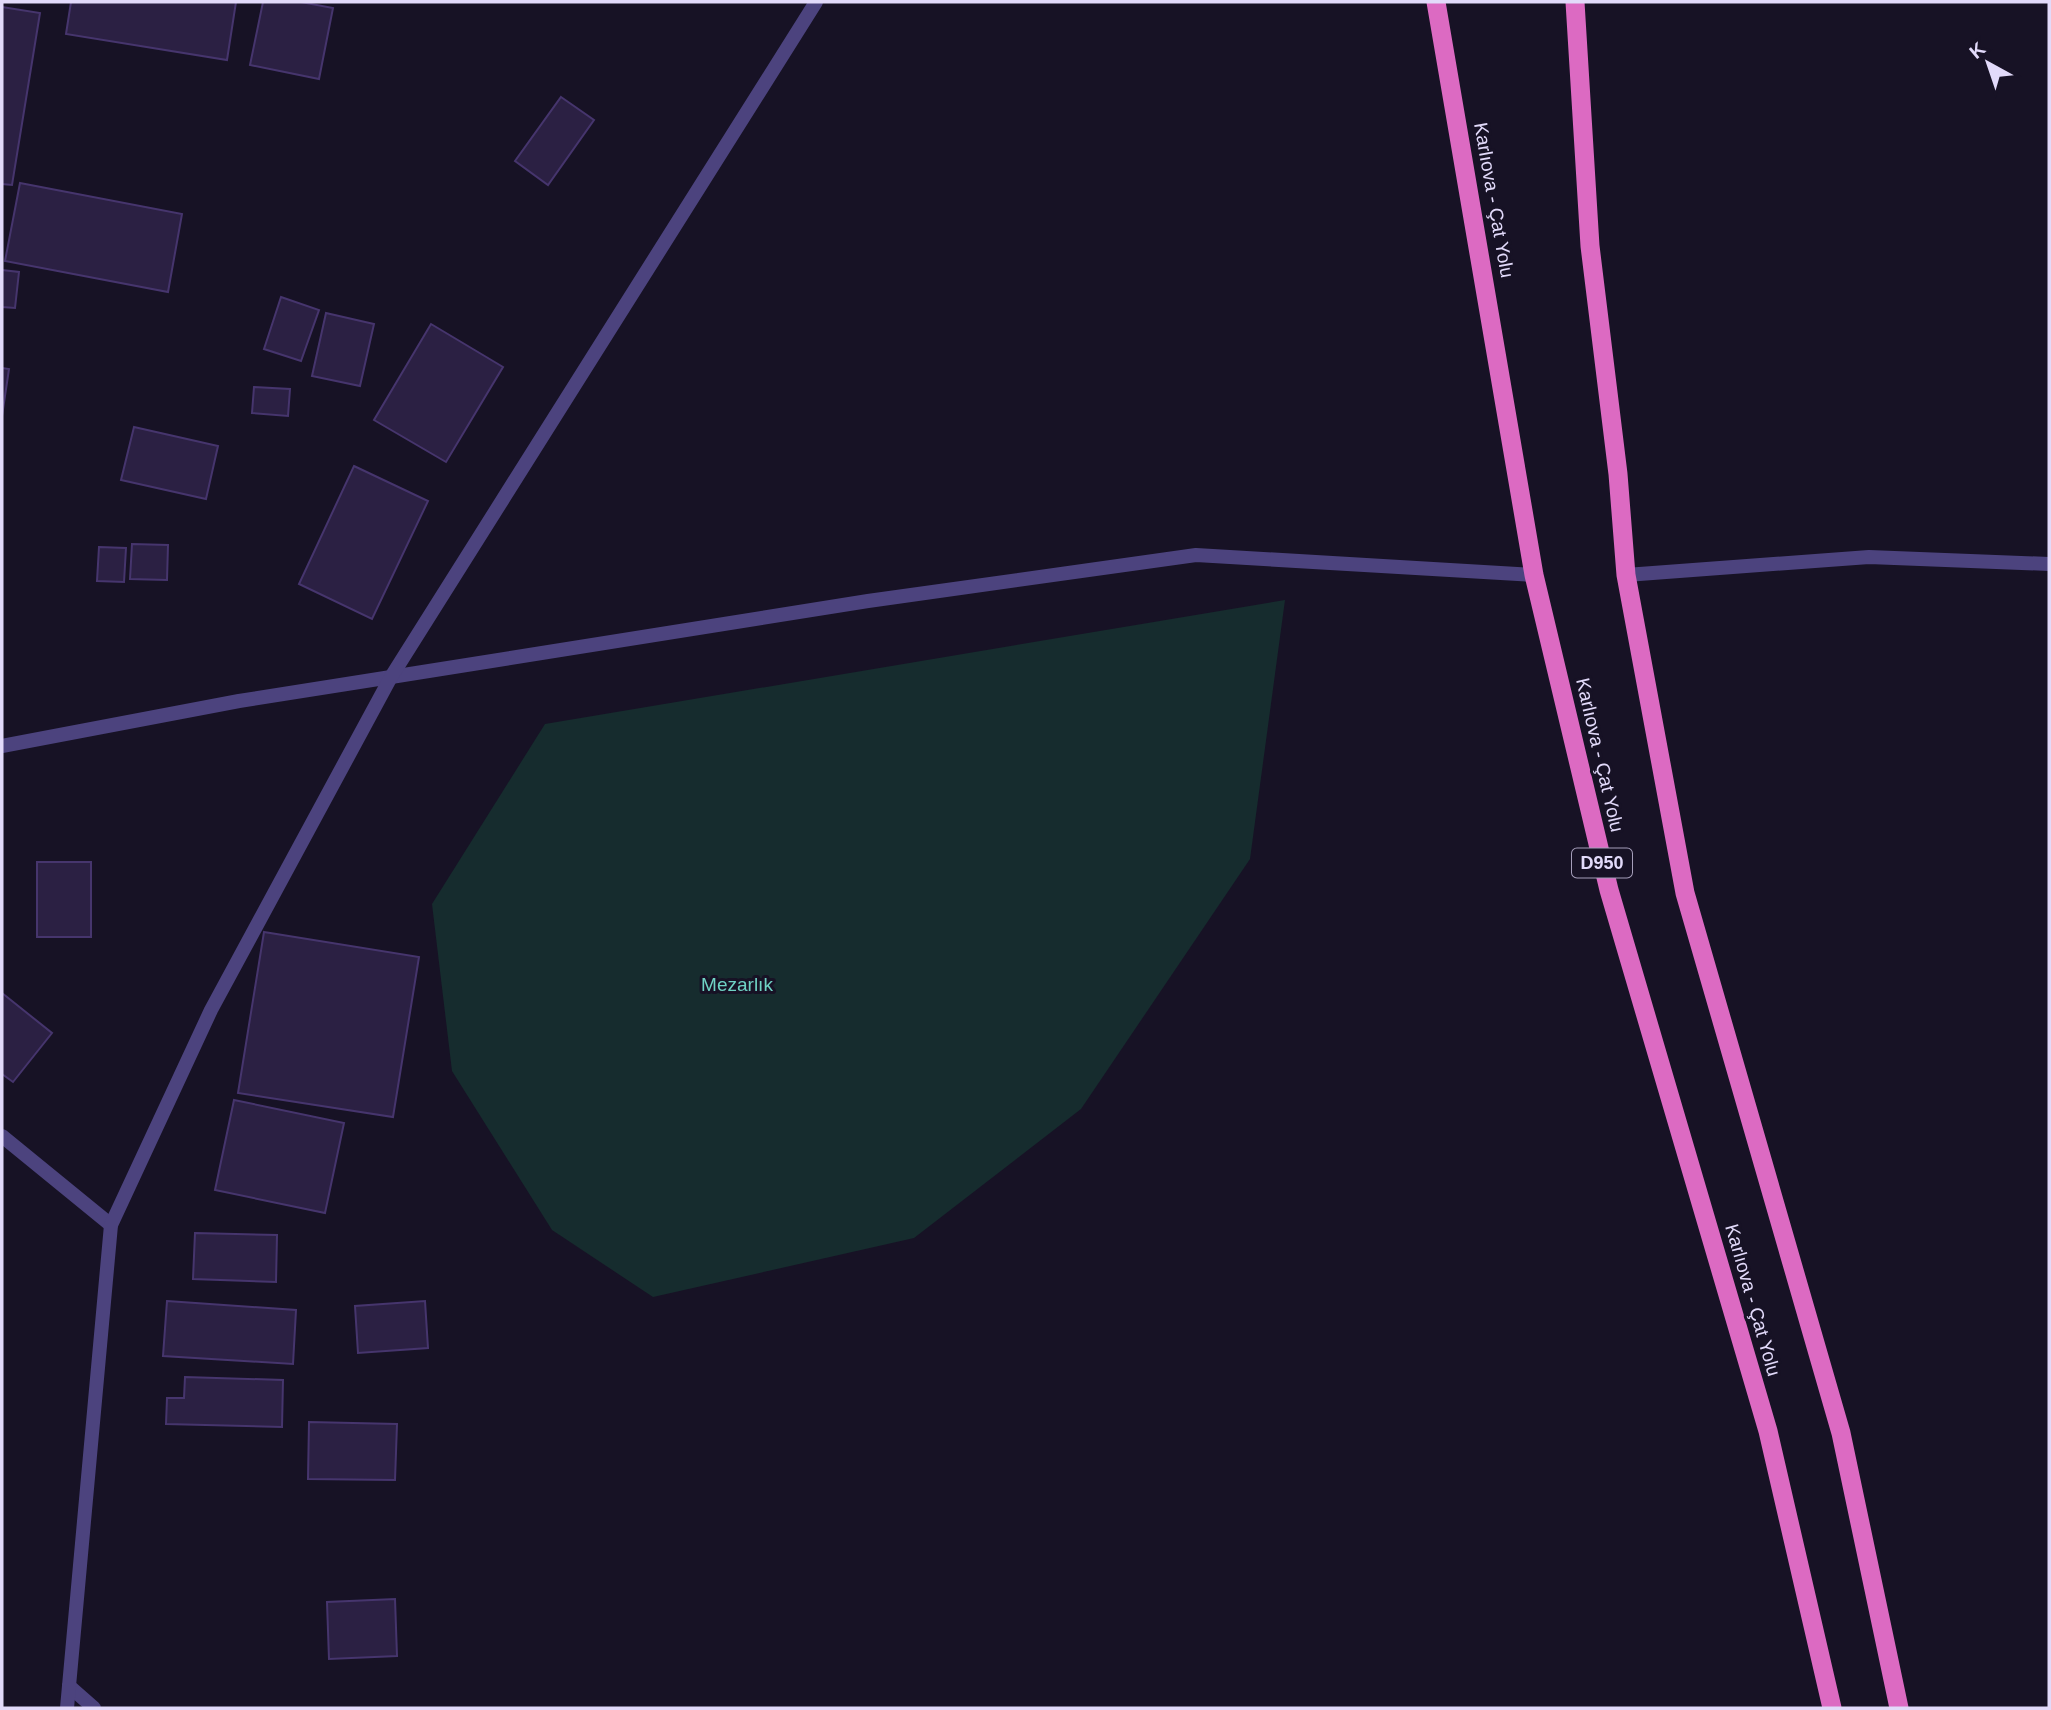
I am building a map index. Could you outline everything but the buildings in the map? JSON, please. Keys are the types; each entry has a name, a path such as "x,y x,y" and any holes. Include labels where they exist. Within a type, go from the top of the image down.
{"highway":[{"name":"Karlıova - Çat Yolu","path":"1436,2 1534,575 1609,890 1768,1431 1832,1708"},
{"path":"1575,2 1590,246 1618,474 1626,575 1685,893 1841,1433 1899,1708"}],"street":[{"path":"67,1708 111,1225 211,1010 391,677 816,2"},
{"path":"2,746 239,701 868,601 1196,555 1534,575"},
{"path":"1626,575 1869,557 2049,564"},
{"path":"2,1136 111,1225"},
{"path":"69,1686 94,1708"}],"green space":[{"name":"Mezarlık","path":"1285,600 1250,859 1081,1109 914,1238 653,1297 552,1230 452,1071 432,904 545,724"}]}
